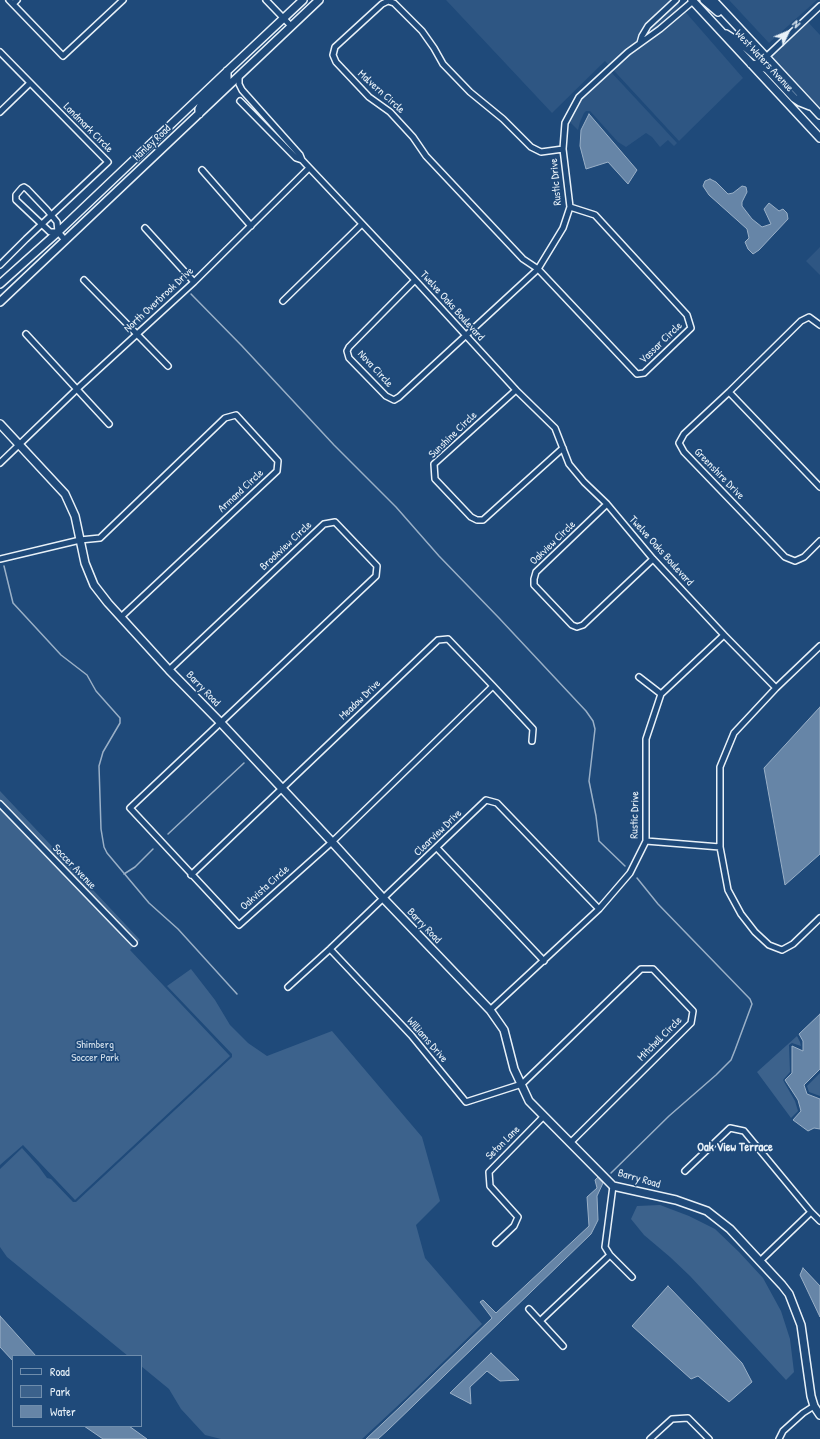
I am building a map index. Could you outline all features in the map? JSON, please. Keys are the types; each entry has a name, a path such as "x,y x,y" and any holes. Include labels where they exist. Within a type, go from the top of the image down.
{"main road":[{"name":"Hanley Road","path":"0,284 58,232 303,0"},
{"name":"Hanley Road","path":"0,302 319,0"},
{"name":"West Waters Avenue","path":"692,0 820,138"},
{"path":"704,0 734,22"},
{"name":"West Waters Avenue","path":"713,0 820,115"},
{"path":"720,31 743,45 758,58 766,57"},
{"path":"751,64 759,65 767,69 794,98 812,107"},
{"path":"199,114 201,105 227,80 227,71"},
{"name":"Barry Road","path":"0,424 65,494 75,516 84,563 94,585 108,603 169,670 221,723 383,898 490,1010 504,1030 514,1068 529,1101 613,1186 676,1200 707,1211 730,1229 789,1294 802,1325 811,1396 814,1406 820,1415"}],"street":[{"path":"17,0 11,2 63,56 123,0"},
{"path":"266,0 291,26"},
{"name":"Rustic Drive","path":"640,43 648,26 676,0"},
{"name":"Rustic Drive","path":"465,336 538,269 563,228 570,207 563,150 565,123 579,97 628,52 660,29 692,0"},
{"name":"Malvern Circle","path":"538,269 523,259 426,156 413,137 390,112 369,97 336,62 333,55 335,47 382,4 388,1 394,3 422,31 443,64 470,92 503,119 531,147 541,152 563,150"},
{"path":"766,57 820,6"},
{"name":"Landmark Circle","path":"0,52 108,162 0,265"},
{"name":"Twelve Oaks Boulevard","path":"239,76 239,84 242,90 300,155 302,160 309,168 516,390 555,428 569,464 584,482 607,504 653,559 776,688"},
{"path":"0,112 30,83"},
{"name":"Twelve Oaks Boulevard","path":"240,101 296,158 302,160"},
{"path":"250,111 256,105"},
{"name":"North Overbrook Drive","path":"0,463 77,389 194,282 309,168"},
{"path":"202,170 252,226"},
{"path":"58,232 50,232 16,200 16,194 22,188 24,187 27,189 57,222 58,232 65,240"},
{"name":"Vassar Circle","path":"538,269 637,374 644,373 691,328 687,315 595,216 570,207"},
{"path":"283,301 362,224"},
{"path":"145,228 194,282"},
{"path":"84,280 168,366"},
{"name":"Nova Circle","path":"415,280 349,347 347,351 349,358 386,396 394,400 465,336"},
{"name":"Greenshire Drive","path":"820,325 809,318 801,321 684,434 679,443 684,452 785,557 795,561 804,557 820,541"},
{"path":"26,334 110,424"},
{"name":"Sunshine Circle","path":"516,390 434,464 434,479 471,517 477,520 483,520 563,448"},
{"path":"729,392 820,487"},
{"name":"Armand Circle","path":"80,540 100,538 225,418 236,415 278,461 277,471 121,617"},
{"name":"Oakview Circle","path":"607,504 536,572 534,585 572,625 577,627 583,624 653,559"},
{"name":"Brookview Circle","path":"169,670 324,524 336,522 377,566 376,576 221,723"},
{"path":"0,558 80,540"},
{"name":"Rustic Drive","path":"490,1010 599,909 630,873 646,841 646,739 662,694 724,635"},
{"name":"Meadow Drive","path":"191,875 438,640 448,639 493,686 533,729 532,741"},
{"path":"820,646 776,688 734,734 720,767 720,847 728,890 741,914 769,945 782,950 793,944 820,918"},
{"path":"638,677 662,694"},
{"name":"Oakvista Circle","path":"221,723 130,808 239,925 332,842 493,686"},
{"name":"Clearview Drive","path":"288,987 437,848 486,800 497,803 599,909"},
{"name":"Soccer Avenue","path":"0,804 134,943"},
{"path":"646,841 720,847"},
{"path":"437,848 544,961"},
{"name":"Williams Drive","path":"330,949 411,1035 466,1102 522,1084"},
{"name":"Mitchell Circle","path":"522,1084 641,969 653,968 693,1011 691,1023 570,1142"},
{"name":"Seton Lane","path":"496,1243 514,1226 518,1217 490,1186 489,1172 544,1116"},
{"path":"685,1171 730,1128 744,1131 811,1212 820,1220"},
{"path":"613,1186 605,1247 610,1255 632,1277"},
{"path":"760,1261 811,1212"},
{"path":"540,1321 610,1255"},
{"path":"529,1309 563,1346"},
{"path":"778,1439 783,1431 803,1413 814,1406"},
{"path":"650,1439 672,1419 688,1418 709,1439"}],"shaded area":[{"path":"446,0 675,0 743,78 679,141 605,61 552,113"},
{"path":"729,0 817,0 769,43"},
{"path":"808,22 820,35 820,109 772,56"},
{"path":"611,72 677,143 674,146 668,140 660,147 652,137 646,133 626,147 618,142 590,111 586,111 584,113 578,130 569,121 582,98"},
{"path":"820,247 820,275 806,261"}],"green space":[{"name":"Shimberg Soccer Park","path":"0,791 140,940 130,950 230,1056 75,1200 23,1145 0,1165"},
{"path":"191,969 215,1000 230,1025 248,1043 267,1056 332,1031 422,1137 440,1201 416,1225 425,1258 482,1324 362,1439 221,1439 205,1435 181,1409 169,1389 142,1367 142,1355 127,1355 7,1257 0,1247 0,1169 22,1148 47,1178 51,1179 73,1202 76,1202 232,1057 232,1054 167,986"},
{"path":"797,1036 801,1046 792,1043 789,1045 790,1072 783,1080 795,1101 798,1111 791,1118 757,1072"},
{"path":"820,1073 820,1096 809,1092 807,1086"},
{"path":"660,1205 689,1216 715,1229 763,1278 781,1311 790,1339 794,1372 786,1380 690,1276 644,1235 631,1219 637,1206"}],"water":[{"path":"589,114 637,170 628,184 608,162 586,169 580,146 581,130"},
{"path":"710,179 716,182 728,194 733,193 742,186 746,187 747,192 742,202 742,206 752,219 762,227 771,224 764,209 769,203 779,211 783,209 787,213 788,219 759,250 753,254 748,249 745,242 749,238 747,229 709,195 703,186 705,181"},
{"path":"820,707 820,854 785,885 764,768"},
{"path":"820,1014 820,1069 804,1085 807,1094 820,1099 820,1129 814,1128 808,1131 793,1120 801,1111 798,1100 785,1080 792,1073 792,1046 803,1051 803,1041 799,1034"},
{"path":"598,1177 603,1183 597,1196 598,1220 591,1234 388,1430 378,1439 366,1439 492,1318 480,1302 483,1300 496,1313 589,1226 587,1197 597,1188 595,1180"},
{"path":"803,1268 820,1286 820,1317 800,1275"},
{"path":"668,1286 742,1363 752,1382 729,1402 698,1376 691,1379 632,1326"},
{"path":"0,1316 35,1355 12,1355 12,1360 0,1347"},
{"path":"491,1353 519,1380 500,1381 487,1371 470,1387 471,1404 450,1393"},
{"path":"85,1427 130,1427 147,1439 103,1439"}],"waterway":[{"path":"191,294 242,346 334,445 396,507 439,556 586,711 593,721 595,729 589,781 599,841 625,866"},
{"path":"4,566 13,603 61,655 87,675 96,691 120,718 120,723 103,752 99,766 101,829 104,847 107,853 149,903 178,929 237,994"},
{"path":"168,834 244,763"},
{"path":"124,874 135,867 153,849"},
{"path":"611,1173 669,1116 731,1060 752,1004 750,999 658,904 637,878"}],"district":[{"name":"Oak View Terrace","path":"735,1148"}]}
